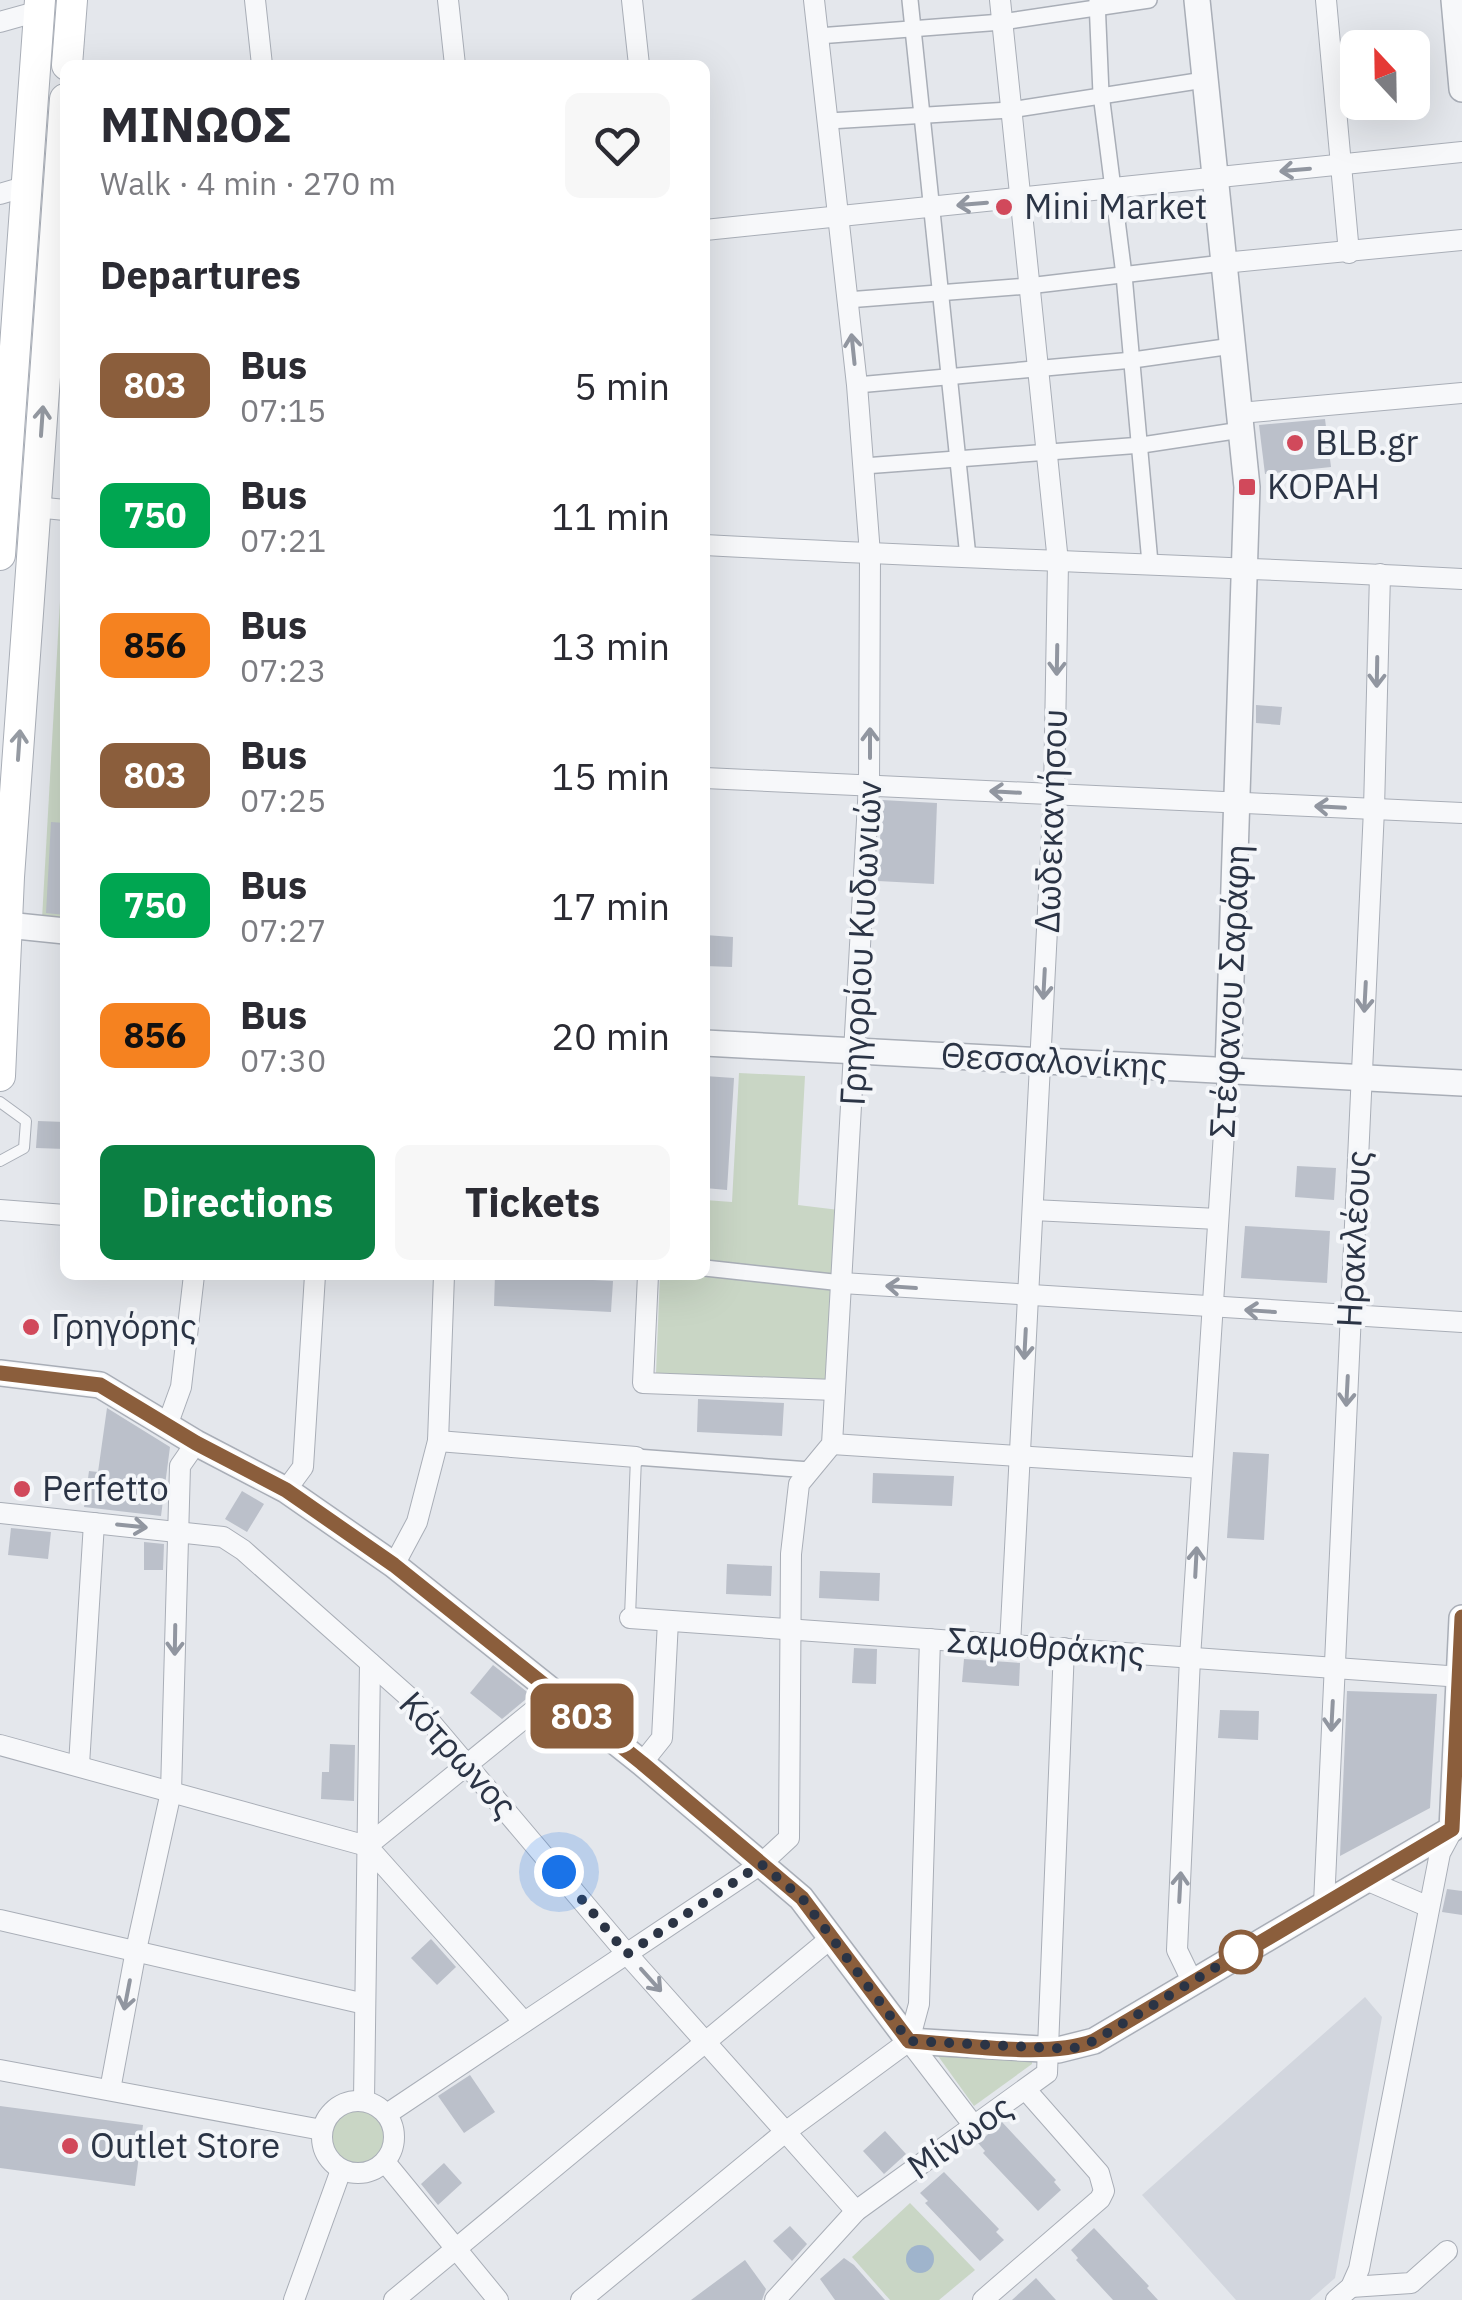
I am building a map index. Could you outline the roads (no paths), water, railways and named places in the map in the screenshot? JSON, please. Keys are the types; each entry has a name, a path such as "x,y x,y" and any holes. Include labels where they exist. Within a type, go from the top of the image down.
{"main road":[{"path":"68,60 72,0"},
{"path":"0,555 13,190 39,5"},
{"path":"0,1076 5,878 50,508 60,248"}],"street":[{"path":"255,0 261,60"},
{"path":"448,0 455,60"},
{"path":"632,0 638,60"},
{"name":"Γρηγορίου Κυδωνιών","path":"814,0 857,385 870,554 870,785 832,1444"},
{"path":"910,0 968,558"},
{"name":"Δωδεκανήσου","path":"1000,0 1058,562 1054,794 1010,1645"},
{"path":"818,36 1002,22 1097,4 1149,0"},
{"name":"Στέφανου Σαράφη","path":"1192,1981 1178,1950 1190,1658 1228,1070 1246,487 1196,0"},
{"path":"1326,0 1350,253"},
{"path":"1454,0 1462,88"},
{"path":"1097,4 1100,94 1124,275 1150,564"},
{"path":"0,22 39,5"},
{"path":"828,121 1010,110 1204,80"},
{"path":"710,230 1462,152"},
{"path":"847,300 1028,286 1462,240"},
{"path":"857,385 1133,360 1232,346"},
{"path":"864,466 1142,445 1240,422 1462,392"},
{"path":"710,545 1058,562 1245,566 1462,579"},
{"name":"Ηρακλέους","path":"1324,1904 1374,809 1380,574"},
{"path":"710,778 1462,813"},
{"path":"4,920 60,930"},
{"name":"Θεσσαλονίκης","path":"710,1042 1462,1083"},
{"path":"0,1210 60,1215"},
{"path":"1033,1210 1218,1219"},
{"path":"710,1269 842,1284 1462,1322"},
{"path":"168,1423 182,1387 193,1280"},
{"path":"286,1490 303,1468 315,1280"},
{"path":"394,1565 416,1522 438,1441 444,1280"},
{"path":"648,1280 643,1383 836,1390"},
{"path":"0,1373 100,1385 196,1443 286,1490 394,1565 642,1763 802,1898 974,2126"},
{"path":"438,1441 810,1470"},
{"path":"110,2090 136,1950 172,1792 180,1466 196,1443"},
{"path":"387,2114 761,1864 789,1838 791,1554 799,1484 832,1444 1202,1468"},
{"name":"Κότρωνος","path":"0,1513 223,1537 243,1550 411,1699 627,1954 856,2211"},
{"path":"79,1766 94,1522"},
{"name":"Σαμοθράκης","path":"630,1618 1460,1676"},
{"path":"1344,2293 1359,2269 1440,1853 1457,1826 1462,1618"},
{"path":"642,1763 662,1738 668,1621"},
{"path":"582,2300 784,2133 909,2041 919,2004 930,1639"},
{"path":"1047,2050 1064,1648"},
{"path":"364,2100 370,1663"},
{"path":"367,1846 554,1694"},
{"path":"0,1745 367,1846 524,2022"},
{"path":"909,2041 1047,2050 1071,2049 1094,2041 1457,1826"},
{"path":"1366,1880 1429,1908"},
{"path":"0,1920 365,2004"},
{"path":"394,2300 831,1938"},
{"name":"Μίνωος","path":"775,2300 856,2211 1047,2073 1047,2050"},
{"path":"0,2070 322,2130"},
{"path":"983,2300 1100,2199 1104,2191 1099,2173 1026,2090"},
{"path":"364,2100 387,2114 395,2136 392,2150 385,2162 373,2170 341,2170 326,2154 322,2130 336,2108 345,2102 364,2100"},
{"path":"385,2162 498,2300"},
{"path":"294,2300 341,2170"},
{"path":"1344,2293 1411,2283 1447,2252"}],"lane":[{"path":"0,1102 26,1121 24,1148 0,1161"},
{"path":"630,1618 636,1456"}],"water":[{"path":"920,2245 930,2249 934,2259 930,2269 920,2273 910,2269 906,2259 910,2249"}],"place":[{"name":"Mini Market","path":"1004,207"},
{"name":"BLB.gr","path":"1295,443"},
{"name":"ΚΟΡΑΗ","path":"1247,487"},
{"name":"Γρηγόρης","path":"31,1327"},
{"name":"Perfetto","path":"22,1489"},
{"name":"Outlet Store","path":"70,2146"}]}
